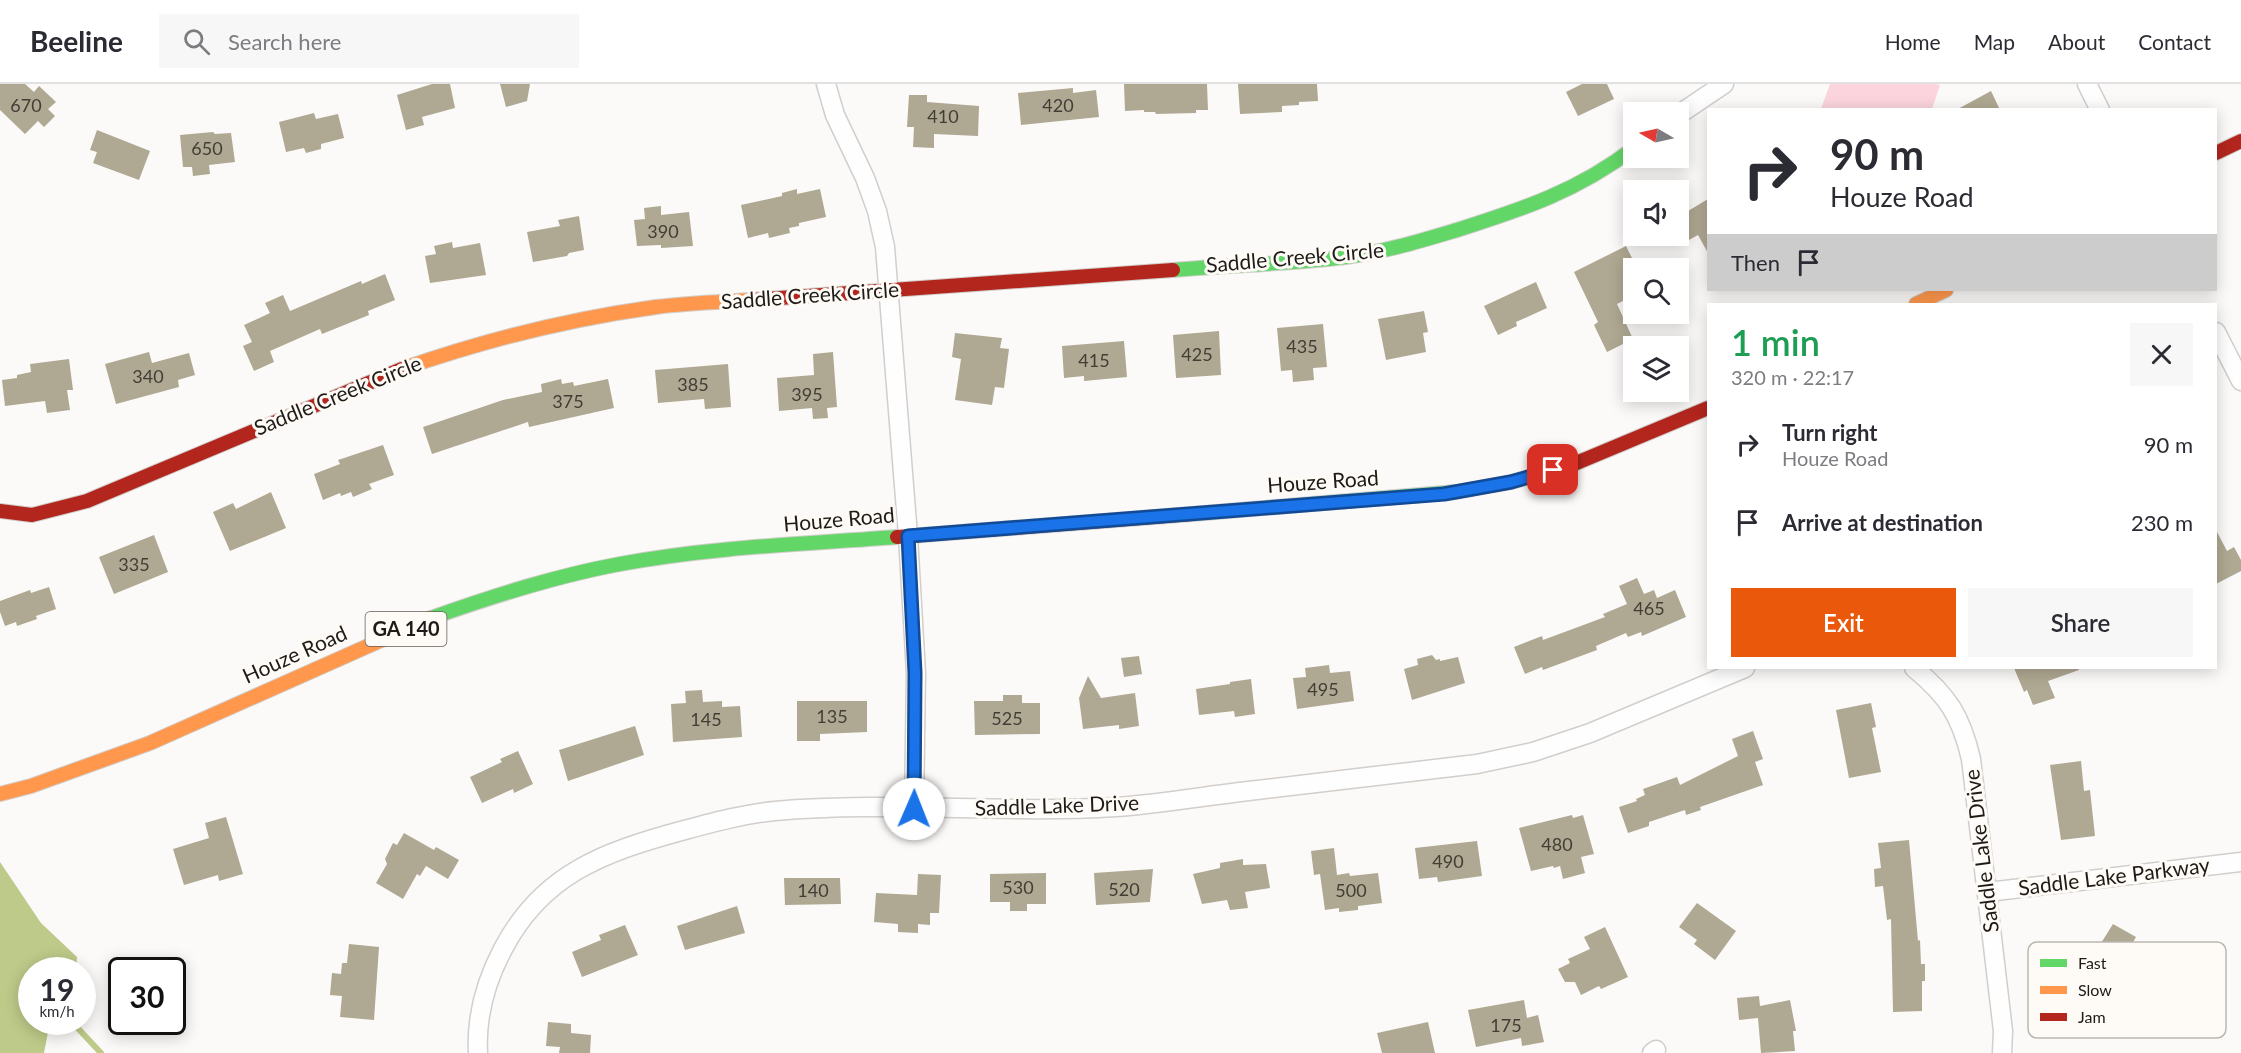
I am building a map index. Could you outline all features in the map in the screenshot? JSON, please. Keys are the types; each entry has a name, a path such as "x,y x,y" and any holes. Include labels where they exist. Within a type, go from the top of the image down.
{"main road":[{"path":"2217,153 2241,141"},
{"name":"Saddle Creek Circle","path":"0,511 33,515 87,501 392,372 457,350 525,331 658,307 1345,257 1394,249 1536,204 1568,190 1623,156"},
{"path":"1918,303 1944,291"},
{"name":"Houze Road","path":"0,794 32,786 150,743 417,623 488,598 559,577 619,564 683,554 1444,494 1511,482 1574,464 1707,408"}],"street":[{"path":"826,84 835,115 865,178 877,210 885,247 908,536 915,673 914,809"},
{"path":"1694,92 1724,84"},
{"path":"2087,84 2099,108"},
{"path":"2217,334 2241,381"},
{"name":"Saddle Lake Drive","path":"478,1053 481,1006 493,968 510,935 537,901 568,875 601,856 646,841 717,821 771,811 819,808 1042,810 1119,807 1477,764 1533,752 1590,733 1743,669"},
{"name":"Saddle Lake Drive","path":"1915,669 1938,688 1956,714 1966,736 1988,892 2002,1031 2002,1053"},
{"name":"Saddle Lake Parkway","path":"1988,892 2241,862"}],"shaded area":[{"path":"1830,84 1940,85 1932,108 1821,108"},
{"path":"0,862 41,923 77,957 18,957 18,1035 47,1035 44,1053 0,1053"}],"building":[{"path":"0,84 25,84 34,92 39,86 56,102 48,109 55,116 44,127 38,121 25,134 0,110"},
{"path":"432,84 450,84 455,108 422,117 424,125 406,130 397,95"},
{"path":"500,84 530,84 527,101 506,107"},
{"path":"1124,84 1207,84 1208,110 1196,110 1196,113 1156,114 1155,112 1144,112 1144,110 1125,111"},
{"path":"1238,84 1317,84 1318,101 1282,106 1282,112 1240,114"},
{"path":"1582,84 1607,84 1614,99 1578,116 1566,92"},
{"path":"1073,88 1073,93 1096,90 1099,117 1021,125 1018,93"},
{"path":"1991,91 1999,108 1960,108"},
{"path":"909,95 927,95 927,102 979,106 978,136 934,134 934,148 913,147 914,127 907,127"},
{"path":"314,113 316,119 338,114 344,138 321,144 321,149 306,153 304,148 286,152 279,122"},
{"path":"97,130 150,151 139,180 93,163 97,152 90,150"},
{"path":"213,132 215,134 231,133 235,162 209,165 210,174 193,176 192,167 183,167 180,135"},
{"path":"797,189 797,194 820,189 826,217 799,223 799,226 789,228 790,233 769,238 768,233 748,238 741,205 782,196 782,193"},
{"path":"1707,200 1707,251 1698,235 1689,240 1689,210"},
{"path":"661,206 661,215 689,212 693,246 661,248 661,245 637,246 634,220 645,219 644,208"},
{"path":"579,216 584,250 569,253 567,256 533,262 527,232 560,226 558,220"},
{"path":"452,242 453,248 480,243 486,275 430,283 425,256 436,254 434,246"},
{"path":"1626,246 1632,258 1623,258 1623,301 1617,304 1623,317 1623,324 1626,324 1632,336 1623,336 1623,344 1607,352 1594,325 1598,322 1574,272"},
{"path":"385,274 395,300 368,311 369,315 322,334 320,329 270,351 274,362 254,371 243,346 252,342 244,325 270,313 265,303 283,295 290,311 361,281 362,284"},
{"path":"1536,282 1547,308 1516,322 1517,326 1498,335 1484,306"},
{"path":"1424,311 1428,332 1423,333 1426,352 1386,360 1378,319"},
{"path":"1323,324 1327,367 1313,368 1314,380 1293,382 1292,370 1281,371 1277,328"},
{"path":"1219,331 1221,375 1176,378 1173,335"},
{"path":"955,333 1002,338 1000,348 1009,349 1004,388 995,387 992,405 955,400 961,359 952,357"},
{"path":"1124,341 1127,377 1084,381 1084,376 1064,378 1062,346"},
{"path":"149,352 152,363 189,353 195,375 178,380 179,387 116,404 105,364"},
{"path":"833,352 837,407 827,408 828,418 813,419 812,408 779,411 777,378 814,375 813,354"},
{"path":"69,359 73,390 67,390 70,410 47,413 45,401 5,406 2,380 17,378 17,375 31,372 30,364"},
{"path":"728,364 731,407 705,409 704,399 658,403 655,370"},
{"path":"561,379 562,384 573,382 574,386 608,379 614,408 529,427 528,422 432,454 423,427 503,400 542,392 541,384"},
{"path":"383,445 394,475 369,484 372,489 353,497 351,492 341,496 340,493 323,500 314,474 340,464 338,460"},
{"path":"271,492 286,528 230,551 213,512 233,503 236,509"},
{"path":"2217,532 2227,551 2234,547 2241,560 2241,571 2217,583"},
{"path":"154,535 168,572 114,594 99,557"},
{"path":"1637,578 1644,594 1654,590 1657,598 1675,590 1686,617 1642,636 1641,632 1628,637 1626,633 1596,646 1597,650 1543,670 1542,667 1525,674 1514,647 1542,636 1543,640 1605,617 1603,614 1627,604 1619,586"},
{"path":"49,587 56,609 17,626 16,622 5,626 0,612 0,601 30,590 31,593"},
{"path":"1432,655 1440,661 1458,657 1465,683 1412,700 1404,669 1418,665 1417,659"},
{"path":"1139,656 1142,674 1124,677 1121,658"},
{"path":"1329,665 1330,673 1350,671 1354,701 1297,709 1293,678 1306,677 1305,668"},
{"path":"2014,669 2079,670 2048,681 2055,698 2033,705 2027,690 2024,692"},
{"path":"1088,676 1101,698 1135,693 1139,726 1119,729 1119,725 1083,729 1079,698"},
{"path":"1251,679 1255,714 1235,717 1234,711 1199,715 1196,689"},
{"path":"702,690 703,702 722,701 722,707 740,706 742,737 673,742 671,704 686,703 685,691"},
{"path":"1003,695 1022,695 1022,703 1040,703 1040,734 975,735 974,701 1003,701"},
{"path":"797,701 867,701 867,732 820,734 820,741 797,741"},
{"path":"1871,703 1876,727 1872,728 1881,772 1849,778 1836,710"},
{"path":"635,726 644,755 568,781 559,750"},
{"path":"1753,731 1763,759 1755,762 1763,785 1700,807 1701,810 1686,815 1685,810 1649,822 1649,826 1628,833 1619,807 1637,801 1636,799 1645,795 1643,789 1677,777 1680,785 1738,756 1732,739"},
{"path":"518,751 533,784 514,793 513,789 482,803 470,777 502,762 500,759"},
{"path":"2081,761 2084,791 2090,790 2095,836 2061,840 2050,765"},
{"path":"1572,815 1573,818 1583,815 1594,854 1581,857 1585,873 1563,879 1560,866 1531,871 1519,828"},
{"path":"226,817 243,874 219,881 218,875 184,885 173,849 209,838 205,823"},
{"path":"404,833 434,850 436,847 459,860 448,879 426,866 420,876 417,874 403,899 376,883 387,864 385,859 393,843 397,845"},
{"path":"1909,840 1918,941 1920,940 1921,964 1925,964 1925,981 1922,981 1922,1011 1893,1012 1891,919 1887,920 1883,886 1875,887 1874,869 1881,868 1878,843"},
{"path":"1477,841 1482,876 1438,882 1437,877 1419,879 1415,848"},
{"path":"1334,848 1337,875 1378,873 1382,903 1358,906 1358,910 1339,912 1339,908 1325,910 1320,874 1314,875 1311,851"},
{"path":"1243,859 1243,865 1266,864 1270,888 1245,892 1248,908 1230,910 1227,900 1202,904 1193,874 1220,868 1220,863"},
{"path":"1153,869 1150,902 1096,905 1094,873"},
{"path":"1046,873 1046,904 1027,904 1027,911 1010,911 1010,902 990,902 990,874"},
{"path":"918,874 941,875 939,913 930,913 930,925 918,924 918,933 898,932 898,924 874,922 876,893 917,895"},
{"path":"784,878 840,878 841,904 785,905"},
{"path":"1697,903 1736,931 1715,960 1694,944 1697,940 1679,927"},
{"path":"737,906 745,933 685,950 677,926"},
{"path":"2113,924 2136,937 2133,942 2102,942"},
{"path":"625,925 638,955 582,977 572,952 601,940 599,935"},
{"path":"1605,927 1628,977 1601,989 1599,986 1581,995 1575,982 1565,982 1558,969 1570,963 1568,959 1590,949 1584,937"},
{"path":"349,944 379,947 374,1020 340,1017 342,996 330,995 332,973 341,974 342,963 347,963"},
{"path":"1759,996 1760,1006 1790,1000 1796,1031 1793,1031 1795,1051 1761,1053 1758,1018 1739,1020 1737,998"},
{"path":"1524,1000 1527,1018 1538,1015 1544,1042 1522,1046 1521,1038 1476,1047 1468,1010"},
{"path":"548,1022 571,1024 571,1033 591,1035 590,1053 559,1053 560,1047 546,1046"},
{"path":"1428,1022 1435,1053 1382,1053 1377,1033"}],"waterway":[{"path":"84,1035 101,1053"}],"traffic: fast":[{"path":"1173,270 1325,259 1360,255 1402,246 1527,206 1571,187 1623,156"},
{"path":"1192,514 1456,492"},
{"path":"431,618 524,587 572,574 654,558 792,544 897,537"}],"traffic: slow":[{"path":"1918,303 1944,291"},
{"path":"402,369 464,349 559,324 668,306 752,300"},
{"path":"0,794 31,786 150,743 431,618"}],"traffic: jam":[{"path":"2217,153 2241,141"},
{"path":"752,300 1173,270"},
{"path":"0,511 32,515 87,501 402,369"},
{"path":"1456,492 1511,482 1574,464 1707,408"},
{"path":"897,537 1192,514"}],"route":[{"path":"914,809 915,673 908,536 1444,494 1511,482 1553,470"}]}
